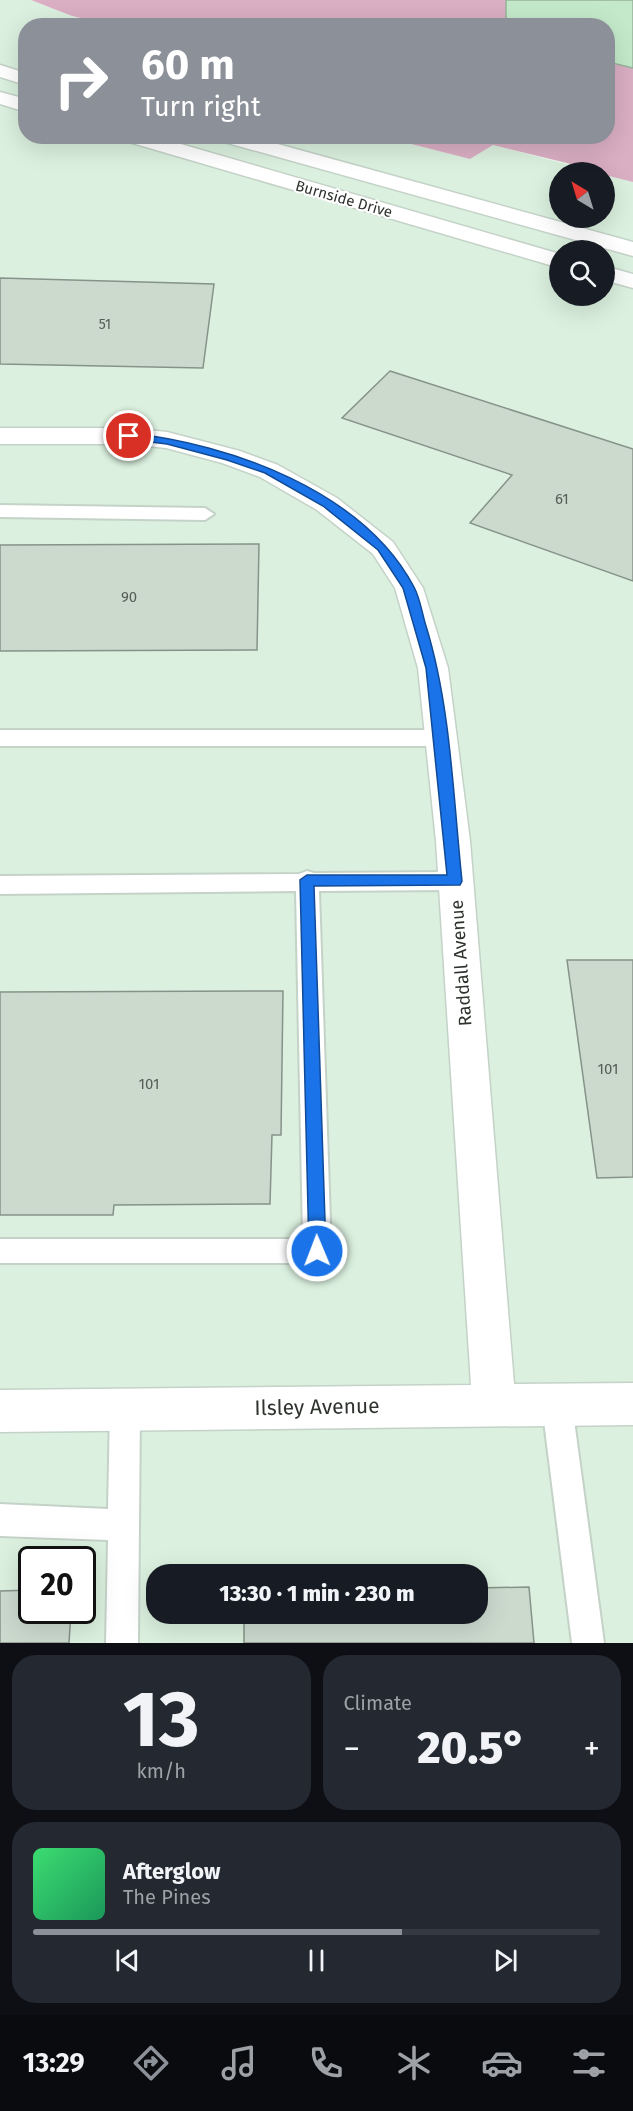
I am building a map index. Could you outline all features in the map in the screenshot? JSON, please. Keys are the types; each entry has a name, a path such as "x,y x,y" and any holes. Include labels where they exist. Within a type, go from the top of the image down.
{"street":[{"path":"0,71 18,77"},
{"path":"0,98 18,104"},
{"name":"Burnside Drive","path":"157,144 549,258"},
{"name":"Burnside Drive","path":"254,144 633,249"},
{"path":"615,276 633,281"},
{"name":"Raddall Avenue","path":"0,436 129,436 167,441 231,457 269,471 327,504 383,548 409,588 433,668 441,738 455,881 494,1406"},
{"name":"Ilsley Avenue","path":"0,1411 633,1404"}],"lane":[{"path":"0,511 205,514"},
{"path":"0,738 441,738"},
{"path":"0,885 307,880 455,881"},
{"path":"0,1251 317,1251 307,880"},
{"path":"557,1405 588,1643"},
{"path":"122,1643 125,1410"},
{"path":"0,1520 123,1525"}],"shaded area":[{"path":"0,0 31,0 82,18 18,18 18,144 411,144 470,159 493,145 558,162 549,162 549,228 615,228 615,178 633,182 633,1643 0,1643"},
{"path":"31,0 506,0 506,18 81,18"},
{"path":"506,0 633,0 633,68 615,64 615,18 506,18"},
{"path":"615,64 633,68 633,182 615,178 615,162 563,162 493,145 470,159 411,144 615,144"}],"building":[{"path":"0,278 214,284 203,368 0,364"},
{"path":"390,371 633,449 633,581 470,523 512,475 342,418"},
{"path":"259,544 257,650 0,651 0,545"},
{"path":"567,960 633,960 633,1177 597,1178"},
{"path":"283,991 281,1135 272,1135 270,1204 114,1205 113,1215 0,1215 0,992"},
{"path":"529,1587 534,1643 244,1643 244,1624 488,1624 488,1588"},
{"path":"18,1590 18,1624 70,1624 69,1643 0,1643 0,1591"}],"route":[{"path":"129,436 167,441 231,457 269,471 327,504 383,548 409,588 433,668 453,841 455,881 307,880 317,1251"}]}
